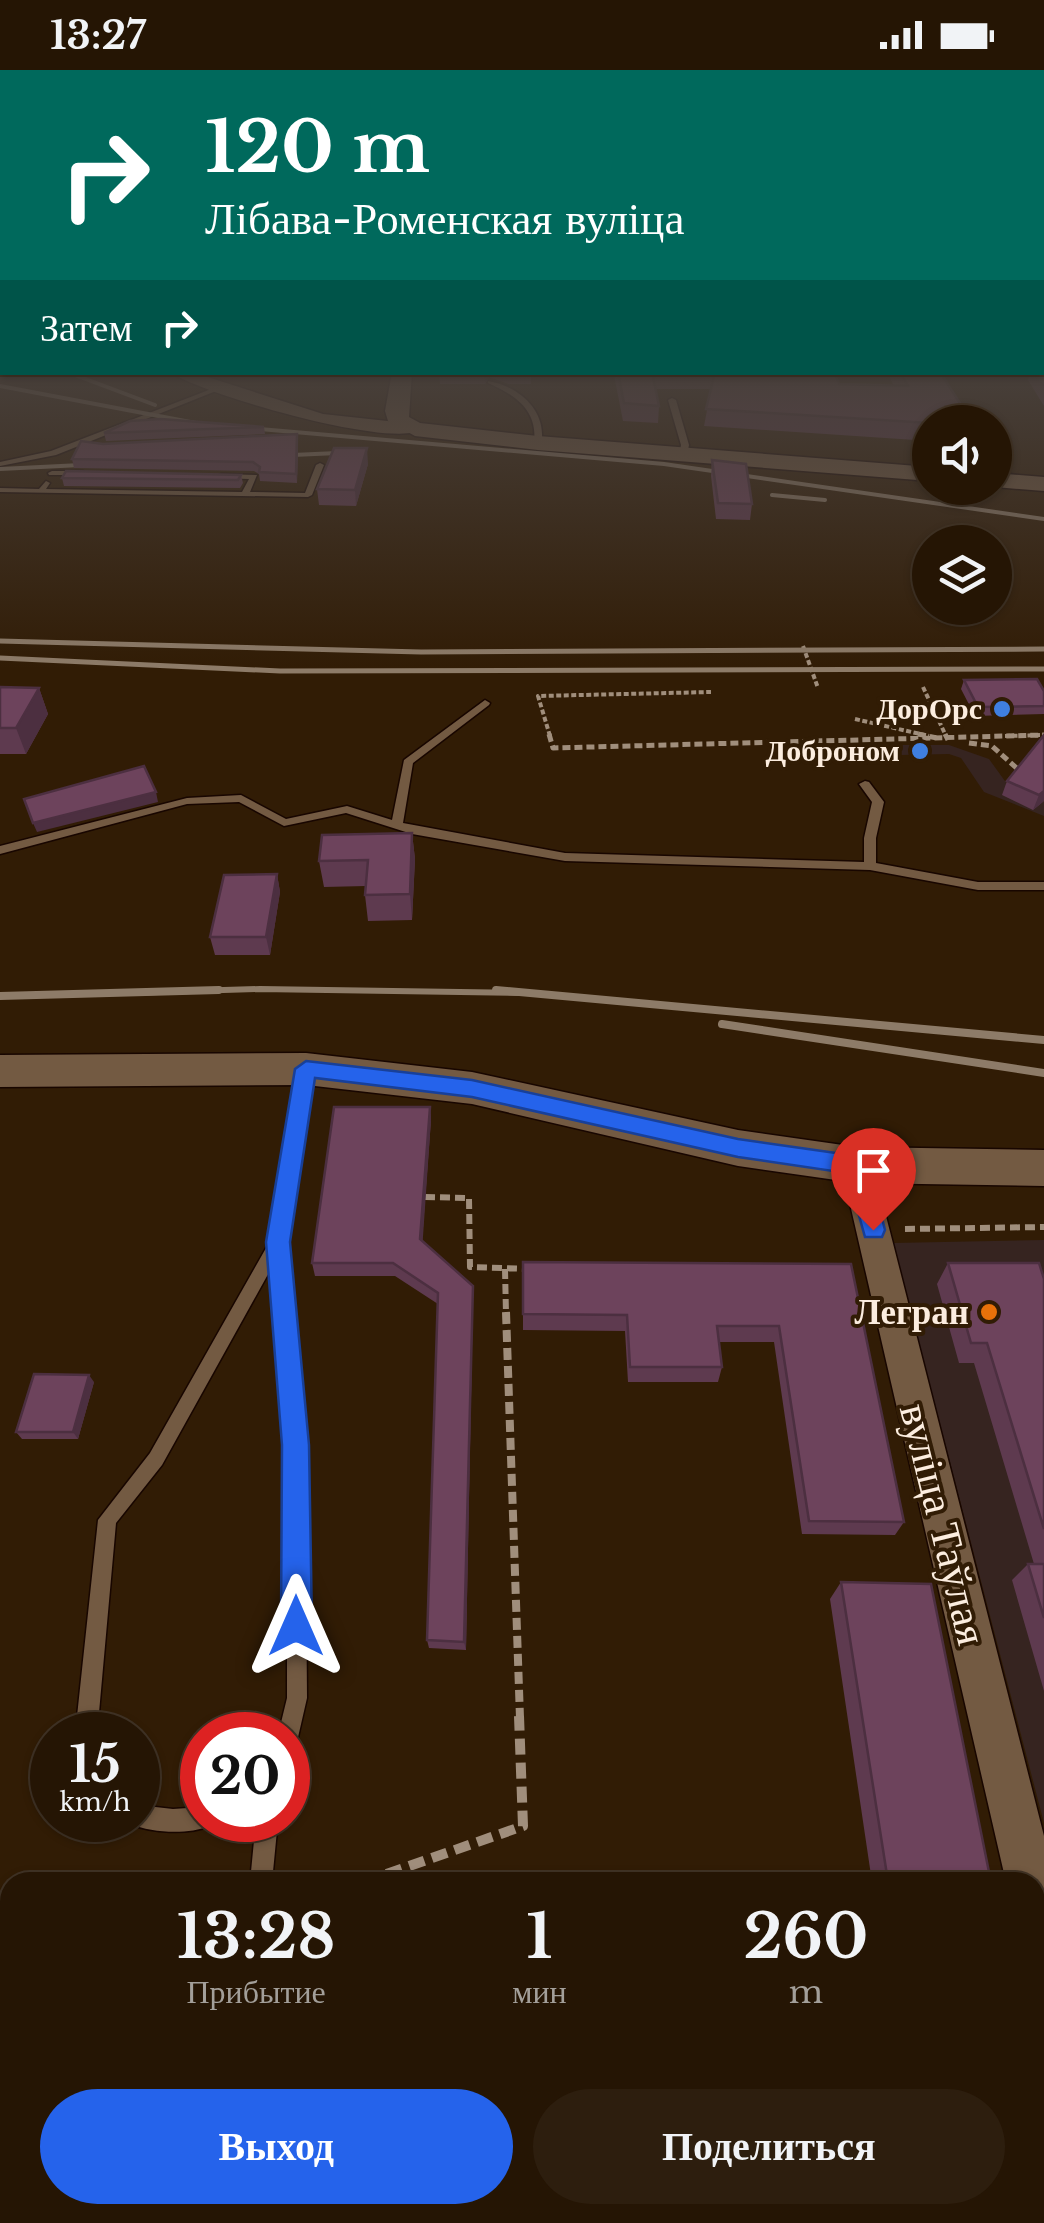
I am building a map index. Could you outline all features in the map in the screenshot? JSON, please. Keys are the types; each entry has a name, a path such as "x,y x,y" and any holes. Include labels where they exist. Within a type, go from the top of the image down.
{"main road":[{"path":"845,467 912,473"},
{"path":"1012,481 1044,484"},
{"path":"0,1071 306,1069 472,1088 738,1148 857,1165 1044,1168"}],"street":[{"name":"вуліца Таўлая","path":"857,1165 1029,1872"}],"lane":[{"path":"41,492 56,467"},
{"path":"0,490 308,495 319,467"},
{"path":"52,473 87,473"},
{"path":"217,476 254,477 244,495"},
{"path":"396,825 408,762 485,704"},
{"path":"865,784 878,802 870,838 870,866"},
{"path":"0,850 187,801 241,798 284,823 347,810 396,825 566,857 870,866 978,886 1044,886"},
{"path":"294,1712 297,1698 296,1445 278,1242 306,1069"},
{"path":"88,1712 107,1520 156,1459 278,1242"},
{"path":"262,1872 265,1842"}],"path":[{"path":"803,646 818,688"},
{"path":"922,687 949,740"},
{"path":"711,692 538,696 553,748 1044,735"},
{"path":"855,718 992,746 1031,781"},
{"path":"426,1197 469,1198 470,1267 544,1269"},
{"path":"873,1230 1044,1227"},
{"path":"392,1872 522,1826 505,1269"}],"shaded area":[{"path":"895,745 949,745 989,759 1010,788 1044,802 1044,816 984,792 961,758 949,754 901,755"},
{"path":"1044,1240 1044,1823 893,1243"}],"building":[{"path":"260,467 296,467 296,474 259,472"},
{"path":"326,467 361,467 355,490 317,489"},
{"path":"713,467 747,467 752,504 718,503"},
{"path":"66,471 241,475 238,480 62,478"},
{"path":"1037,679 1044,691 1044,706 978,707 964,680"},
{"path":"0,687 39,688 16,728 0,728"},
{"path":"1044,735 1044,791 1039,795 1007,781"},
{"path":"144,766 156,792 33,823 24,799"},
{"path":"412,833 410,894 365,895 368,860 319,861 322,835"},
{"path":"277,874 266,937 210,937 224,875"},
{"path":"334,1107 430,1107 420,1239 473,1286 464,1642 427,1640 438,1293 393,1263 312,1263"},
{"path":"523,1262 851,1264 904,1522 809,1521 779,1326 717,1326 722,1367 630,1367 627,1315 523,1314"},
{"path":"948,1263 1039,1263 1044,1279 1044,1529 987,1343 971,1343"},
{"path":"34,1374 89,1375 73,1432 16,1432"},
{"path":"1028,1564 1044,1564 1044,1618"},
{"path":"841,1582 931,1584 989,1872 887,1872"}],"railway":[{"path":"0,469 31,467"},
{"path":"688,467 1044,519"},
{"path":"772,495 825,500"},
{"path":"0,641 421,652 1044,649"},
{"path":"0,658 280,671 1044,669"},
{"path":"126,993 260,989 524,993"},
{"path":"0,996 219,990"},
{"path":"496,990 1044,1040"},
{"path":"722,1024 1044,1073"}],"place":[{"name":"ДорОрс","path":"1002,709"},
{"name":"Доброном","path":"920,751"},
{"name":"Легран","path":"989,1312"}],"route":[{"path":"296,1626 296,1445 278,1242 306,1069 472,1088 738,1148 857,1165 873,1230"}]}
